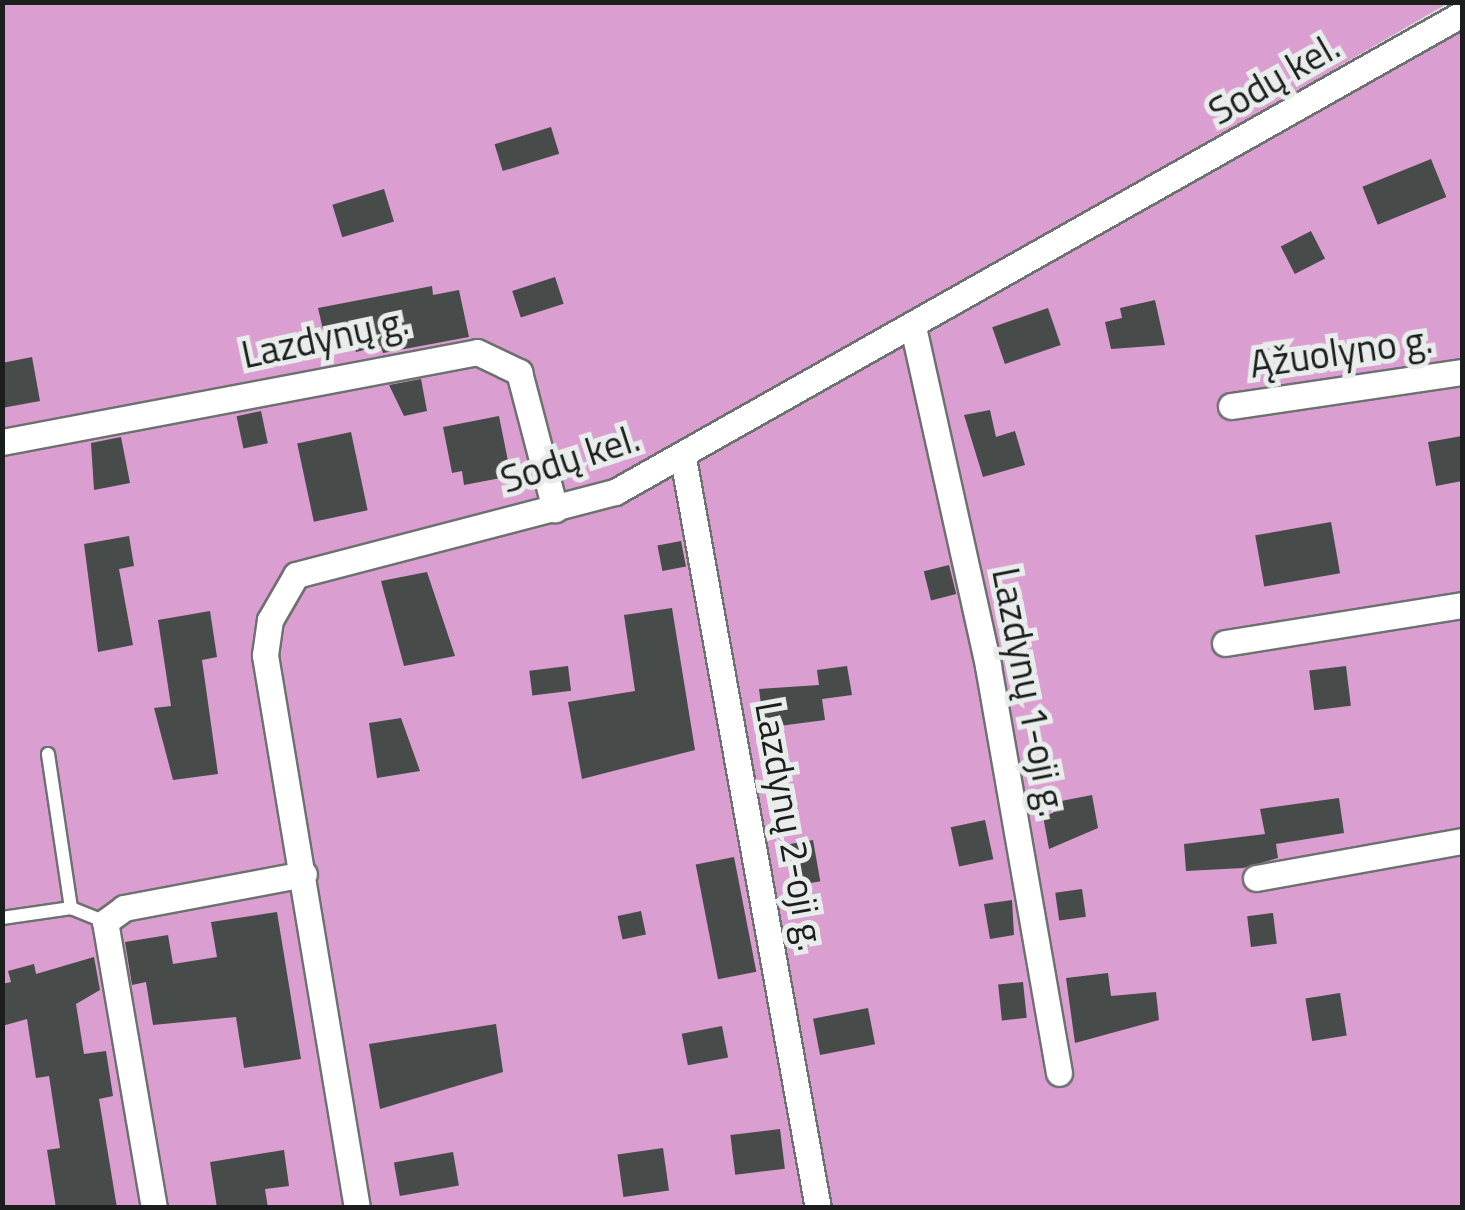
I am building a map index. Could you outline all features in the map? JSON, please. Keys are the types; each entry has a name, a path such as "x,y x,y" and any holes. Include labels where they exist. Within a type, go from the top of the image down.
{"street":[{"name":"Sodų kel.","path":"357,1208 266,655 283,593 329,559 555,509 683,458 1462,14"},
{"name":"Lazdynų 1-oji g.","path":"913,328 988,666 1058,1073"},
{"name":"Lazdynų g.","path":"2,442 477,352 519,372 555,509"},
{"name":"Ąžuolyno g.","path":"1231,406 1462,372"},
{"name":"Lazdynų 2-oji g.","path":"683,458 818,1208"},
{"path":"1225,643 1462,604"},
{"path":"1256,878 1462,842"},
{"path":"154,1208 104,922 124,908 304,874"}],"lane":[{"path":"48,754 71,908"},
{"path":"2,918 71,908 104,922"}],"shaded area":[{"path":"2,3 1448,3 1090,211 1101,233 1462,28 1462,1207 3,1207"}],"building":[{"path":"551,127 559,154 503,171 495,144"},
{"path":"1431,159 1446,197 1378,225 1362,187"},
{"path":"384,189 394,222 342,237 332,205"},
{"path":"1311,231 1325,259 1295,274 1281,246"},
{"path":"555,277 564,304 521,318 512,291"},
{"path":"432,286 433,295 459,290 469,337 383,353 381,346 356,352 350,327 324,334 318,308"},
{"path":"1155,300 1165,345 1111,349 1105,322 1122,318 1120,308"},
{"path":"1048,308 1061,345 1005,364 992,327"},
{"path":"32,357 40,401 2,408 2,363"},
{"path":"421,379 427,411 404,416 389,385"},
{"path":"990,410 996,437 1015,431 1025,465 983,477 964,415"},
{"path":"261,411 268,443 243,448 237,416"},
{"path":"499,416 511,476 464,485 462,471 452,473 443,427"},
{"path":"351,432 368,510 314,522 297,443"},
{"path":"1462,436 1462,481 1436,486 1428,442"},
{"path":"121,437 130,483 94,490 91,443"},
{"path":"1331,522 1340,573 1264,587 1255,535"},
{"path":"129,536 134,566 119,569 133,645 98,652 84,544"},
{"path":"681,541 686,567 662,571 657,546"},
{"path":"949,565 956,594 931,600 924,571"},
{"path":"427,572 455,656 404,666 381,581"},
{"path":"672,608 695,750 582,779 568,702 635,691 624,615"},
{"path":"210,611 217,657 202,660 218,774 173,780 154,708 171,706 158,620"},
{"path":"568,666 571,691 532,696 529,671"},
{"path":"847,666 852,695 822,699 825,720 764,728 759,689 819,685 817,670"},
{"path":"1346,666 1351,706 1314,710 1309,671"},
{"path":"401,718 420,771 377,778 369,723"},
{"path":"1092,795 1098,828 1049,849 1043,816 1053,813 1051,803"},
{"path":"1339,798 1344,833 1276,844 1278,858 1243,868 1186,871 1184,844 1265,834 1260,809"},
{"path":"985,820 993,859 959,866 951,827"},
{"path":"813,840 820,881 795,886 787,845"},
{"path":"734,857 756,972 718,979 696,864"},
{"path":"1082,889 1086,917 1059,920 1055,893"},
{"path":"1012,900 1014,935 990,939 984,904"},
{"path":"641,911 646,934 623,939 618,916"},
{"path":"277,912 301,1059 244,1068 236,1017 153,1025 146,982 132,985 125,942 168,935 173,964 217,957 211,922"},
{"path":"1273,913 1277,944 1251,947 1247,916"},
{"path":"94,957 100,990 76,1004 84,1054 106,1051 113,1096 99,1099 117,1208 56,1208 47,1150 60,1148 49,1076 36,1078 27,1019 2,1026 2,984 11,982 8,971 34,964 36,974"},
{"path":"1108,973 1111,996 1156,992 1159,1020 1075,1043 1066,978"},
{"path":"1023,982 1027,1018 1002,1020 998,985"},
{"path":"1340,993 1347,1035 1312,1041 1305,998"},
{"path":"868,1008 875,1044 820,1055 813,1019"},
{"path":"496,1024 503,1072 380,1109 369,1044"},
{"path":"722,1026 728,1057 688,1065 682,1034"},
{"path":"780,1129 785,1169 735,1175 730,1135"},
{"path":"663,1148 669,1191 623,1197 617,1154"},
{"path":"284,1150 289,1186 265,1189 268,1208 217,1208 210,1162"},
{"path":"453,1152 459,1185 400,1196 394,1162"}]}
